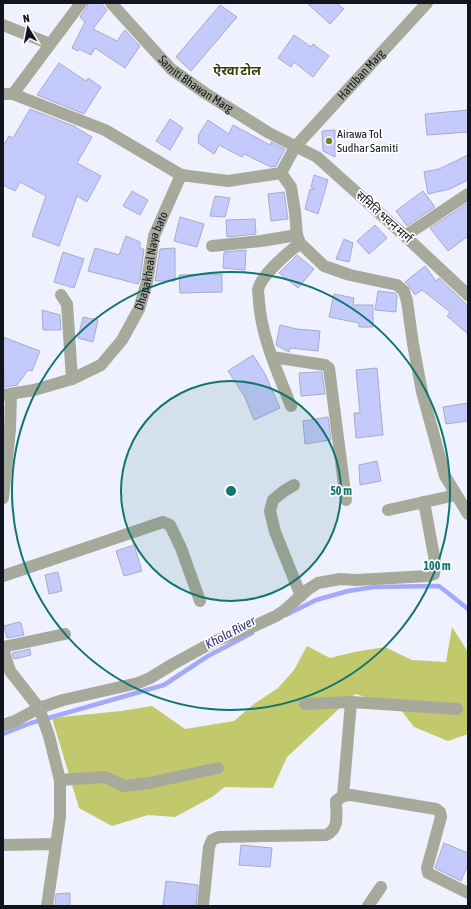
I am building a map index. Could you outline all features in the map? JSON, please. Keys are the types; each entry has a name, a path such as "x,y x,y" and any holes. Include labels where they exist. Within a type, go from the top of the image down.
{"street":[{"path":"81,3 50,44 8,94 105,130 181,175 228,181 281,173"},
{"name":"Samiti Bhawan Marg","path":"112,3 171,69 237,113 295,147"},
{"name":"Hattiban Marg","path":"295,147 427,3"},
{"path":"3,25 50,44"},
{"path":"281,173 295,147"},
{"name":"समिति भवन मार्ग","path":"295,147 317,157 406,236 468,295"},
{"path":"281,173 291,187 299,239 324,266 350,275 396,285 404,291 422,392 445,476 468,514"},
{"name":"Dhapakheal Naya bato","path":"7,395 34,390 72,378 101,366 122,340 139,309 147,282 154,236 181,175"},
{"path":"406,236 468,194"},
{"path":"212,246 261,240 299,239"},
{"path":"291,406 263,329 258,289 268,272 299,239"},
{"path":"61,295 67,304 72,378"},
{"path":"272,357 325,365 329,368 346,500"},
{"path":"3,498 10,429 7,395"},
{"path":"294,485 273,500 270,511 275,532 301,596"},
{"path":"388,510 456,495"},
{"path":"3,724 41,712 63,700 138,683 150,678 215,641 250,628 276,616 307,590 318,584 340,579 356,580 428,576 434,574 435,561 424,502"},
{"path":"3,576 163,522 170,525 200,601"},
{"path":"46,906 60,817 60,780 49,736 41,712 10,671 3,648 64,634"},
{"path":"343,796 351,702"},
{"path":"305,704 351,702 457,709"},
{"path":"60,780 104,777 124,786 149,783 218,768"},
{"path":"203,906 209,847 212,840 219,837 326,835 332,833 336,826 336,801 343,796 352,795 436,809 440,812 441,817 427,868 428,873 468,893"},
{"path":"3,845 56,844"},
{"path":"368,906 380,887"}],"green space":[{"path":"452,627 468,652 468,734 448,741 414,727 398,706 355,694 287,757 273,788 225,787 212,797 175,817 148,815 112,826 79,808 52,718 121,711 152,706 185,729 234,721 254,704 278,688 294,670 307,646 330,658 385,647 412,660 446,662"}],"building":[{"path":"88,3 101,3 107,10 93,29 117,41 125,30 140,46 125,68 95,48 91,55 79,49 78,51 72,48 85,22 80,17"},
{"path":"307,3 336,3 344,9 330,24"},
{"path":"220,5 237,17 191,71 176,57"},
{"path":"294,35 311,47 313,44 329,56 313,77 294,62 291,67 278,58"},
{"path":"59,63 86,81 88,78 101,87 84,114 37,95"},
{"path":"30,109 76,127 92,137 77,163 101,176 87,202 77,196 59,246 32,236 46,196 20,182 15,191 3,185 3,146 9,136 13,138"},
{"path":"468,110 468,132 427,135 425,114"},
{"path":"170,119 183,128 170,150 156,141"},
{"path":"208,120 229,134 233,125 270,145 271,142 285,149 276,166 271,167 244,154 242,157 219,145 214,154 198,143 199,134"},
{"name":"Airawa Tol Sudhar Samiti","path":"335,130 335,157 323,151 322,131"},
{"path":"468,155 468,180 450,189 428,194 424,172 439,169"},
{"path":"314,175 328,180 318,214 305,209 310,189 315,189 311,187"},
{"path":"132,191 148,200 140,215 123,206"},
{"path":"423,191 435,207 407,226 396,211"},
{"path":"284,192 288,219 271,221 268,194"},
{"path":"215,196 230,198 225,217 210,216"},
{"path":"468,203 468,236 448,251 430,228"},
{"path":"180,217 204,224 197,247 174,241"},
{"path":"255,219 256,234 227,237 226,220"},
{"path":"375,225 387,238 369,254 357,241"},
{"path":"126,236 140,242 140,249 144,249 140,280 138,284 88,271 95,248 119,255"},
{"path":"344,239 353,243 349,262 336,259"},
{"path":"175,248 175,281 155,281 160,249"},
{"path":"246,250 245,270 223,268 224,252"},
{"path":"63,252 84,259 74,288 54,282"},
{"path":"297,255 314,269 298,288 279,273"},
{"path":"425,266 436,281 439,278 468,306 468,334 447,316 450,312 422,290 415,295 405,282"},
{"path":"222,274 222,292 180,293 179,275"},
{"path":"378,291 395,293 397,295 396,312 375,310"},
{"path":"334,294 354,298 353,305 373,305 373,327 359,327 359,323 329,317"},
{"path":"42,310 60,315 61,330 43,330"},
{"path":"83,317 98,320 93,342 78,338"},
{"path":"280,325 297,329 320,331 318,351 290,348 289,352 276,345"},
{"path":"3,337 40,351 32,371 28,370 17,385 4,387"},
{"path":"253,355 265,374 280,408 254,420 245,397 228,371"},
{"path":"377,368 383,435 356,438 354,413 360,413 356,370"},
{"path":"322,372 325,394 301,396 299,373"},
{"path":"468,403 468,421 446,424 443,407"},
{"path":"328,417 331,440 305,444 303,421"},
{"path":"377,461 381,481 360,485 359,465"},
{"path":"134,545 142,571 124,576 116,551"},
{"path":"58,572 62,591 49,594 45,575"},
{"path":"19,622 21,623 24,635 7,638 4,626"},
{"path":"30,649 31,655 14,659 12,653"},
{"path":"444,843 468,853 468,864 461,881 435,868"},
{"path":"241,845 272,848 270,867 239,865"},
{"path":"166,881 198,885 196,906 163,906"},
{"path":"70,893 70,906 55,906 56,894"}],"waterway":[{"name":"Khola River","path":"286,615 316,600 348,591 374,587 439,586 468,609"},
{"name":"Khola River","path":"3,734 31,723 164,685 208,656 252,633"}],"place":[{"name":"Airawa Tol Sudhar Samiti","path":"329,141"}],"district":[{"name":"ऐरवा टोल","path":"237,70"}]}
